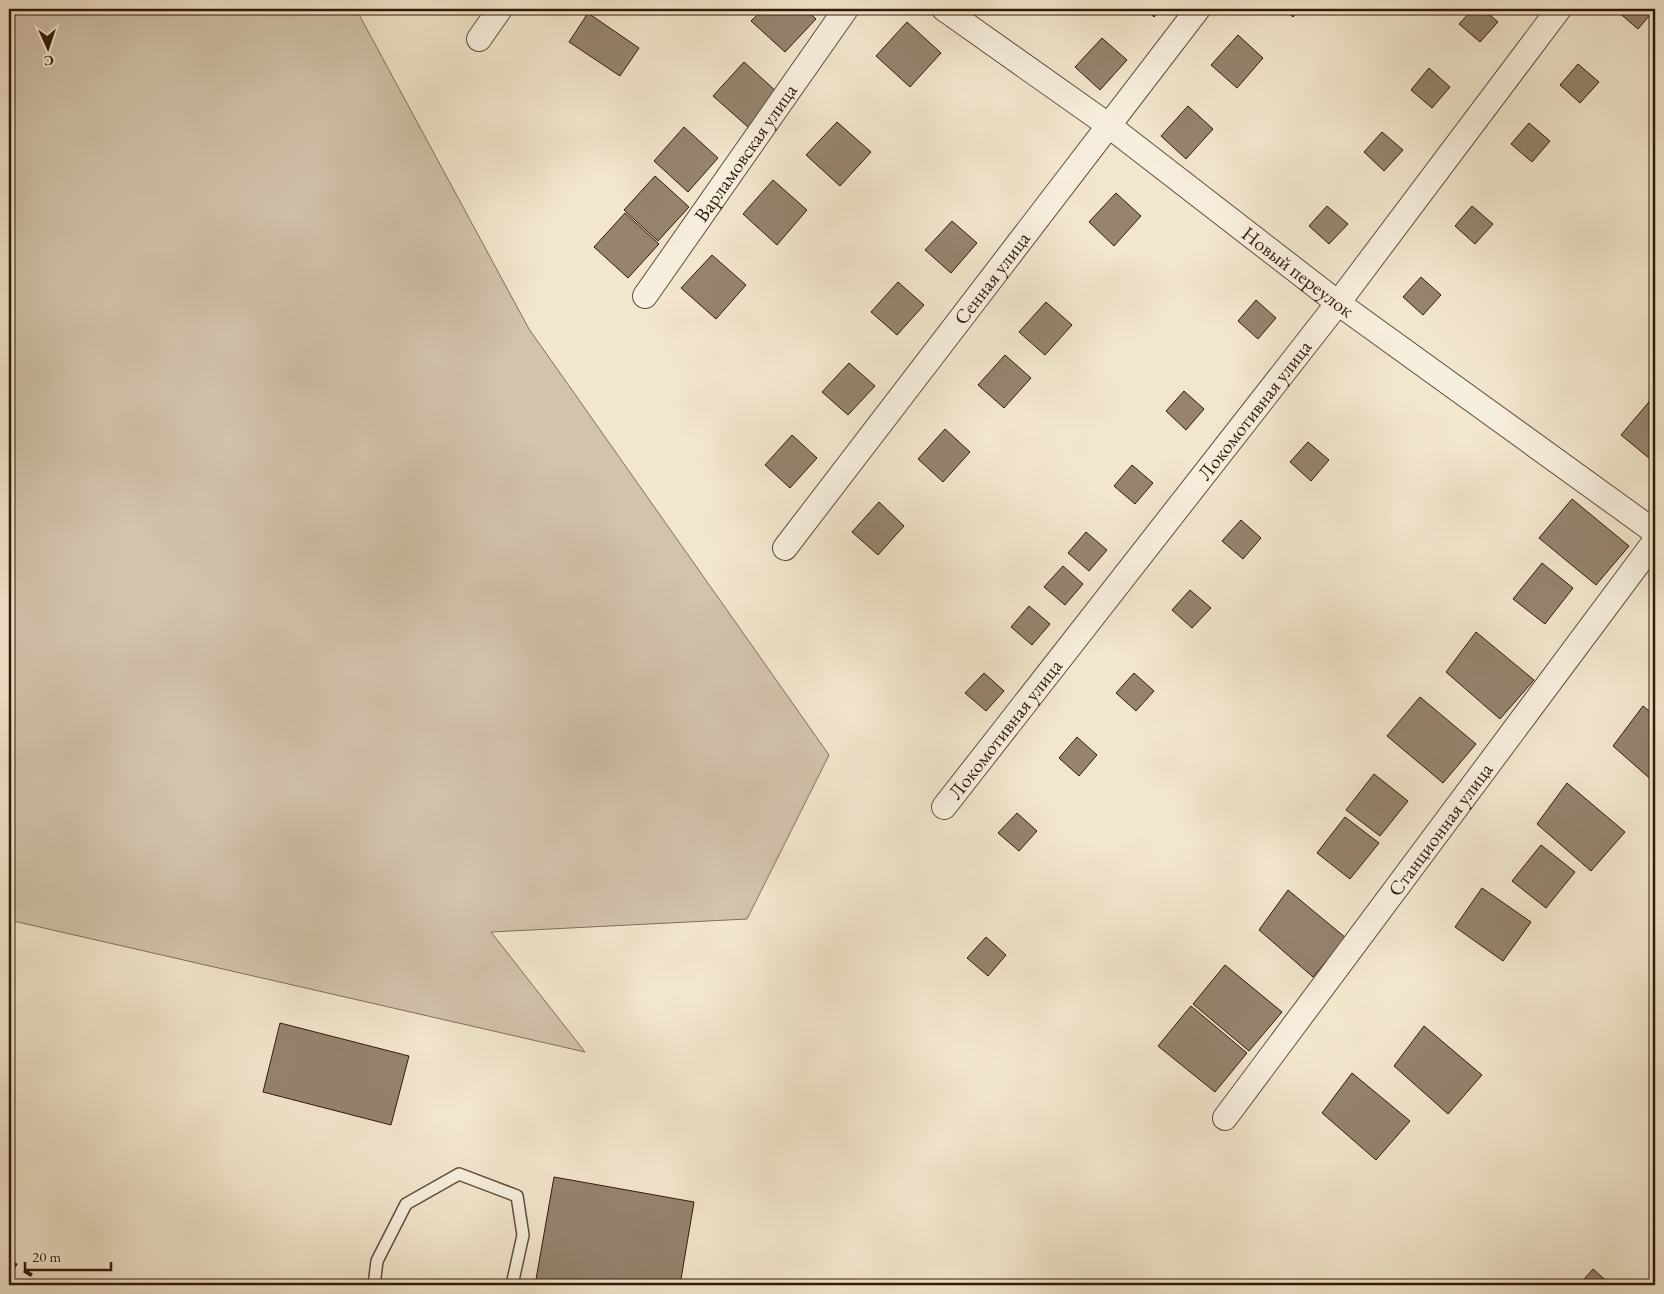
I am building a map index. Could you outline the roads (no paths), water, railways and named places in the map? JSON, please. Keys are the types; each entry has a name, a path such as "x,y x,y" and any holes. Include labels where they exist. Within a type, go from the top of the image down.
{"street":[{"path":"478,39 500,9"},
{"name":"Варламовская улица","path":"645,296 846,9"},
{"name":"Новый переулок","path":"944,9 1108,125 1338,303 1655,532"},
{"name":"Сенная улица","path":"785,548 1198,9"},
{"name":"Локомотивная улица","path":"944,807 1338,303 1559,9"},
{"name":"Станционная улица","path":"1225,1118 1655,540"}],"lane":[{"path":"374,1285 377,1261 406,1204 460,1174 517,1196 523,1235 512,1285"}],"railway":[{"path":"9,1261 47,1285"}]}
